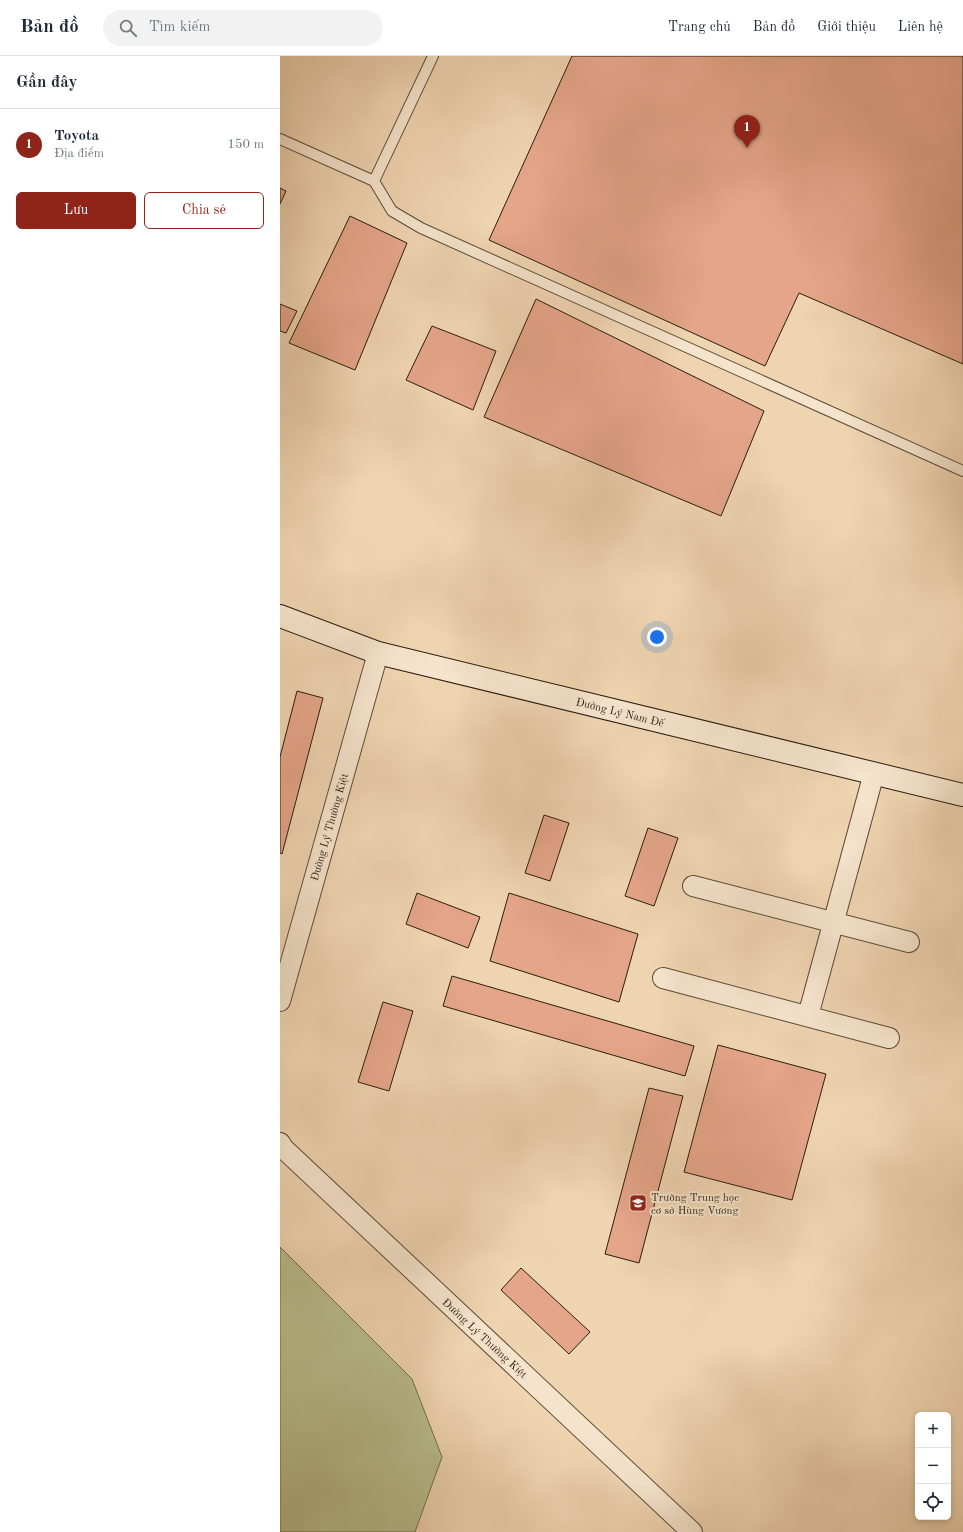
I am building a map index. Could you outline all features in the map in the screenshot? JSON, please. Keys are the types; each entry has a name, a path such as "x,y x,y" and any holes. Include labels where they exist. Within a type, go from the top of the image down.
{"street":[{"name":"Đường Lý Nam Đế","path":"280,616 378,653 963,795"},
{"name":"Đường Lý Thường Kiệt","path":"280,1001 378,653"},
{"path":"808,1016 874,774"},
{"path":"693,886 909,942"},
{"path":"663,978 889,1038"},
{"name":"Đường Lý Thường Kiệt","path":"280,1143 692,1532"}],"lane":[{"path":"374,181 433,56"},
{"path":"280,139 374,181 392,211 421,228 963,471"}],"green space":[{"path":"280,1247 412,1379 442,1457 415,1532 280,1532"}],"building":[{"path":"572,56 963,56 963,364 799,293 765,366 489,240"},
{"path":"280,188 286,191 280,204"},
{"path":"350,216 407,243 355,370 289,343"},
{"path":"536,299 764,411 721,516 484,417"},
{"path":"280,304 297,311 286,333 280,331"},
{"path":"432,326 496,351 473,410 406,380"},
{"path":"297,691 323,698 282,854 280,853 280,757"},
{"path":"544,815 569,823 550,881 525,873"},
{"path":"648,828 678,838 654,906 625,896"},
{"path":"417,893 480,917 468,948 406,924"},
{"path":"509,893 638,934 619,1002 490,961"},
{"path":"452,976 694,1046 685,1076 443,1006"},
{"path":"383,1002 413,1011 389,1091 358,1082"},
{"path":"718,1045 826,1074 792,1200 684,1172"},
{"path":"649,1088 683,1096 639,1263 605,1254"},
{"path":"521,1268 590,1332 569,1354 501,1290"}],"place":[{"name":"Toyota","path":"747,148"},
{"name":"Trường Trung học cơ sở Hùng Vương","path":"638,1203"}]}
